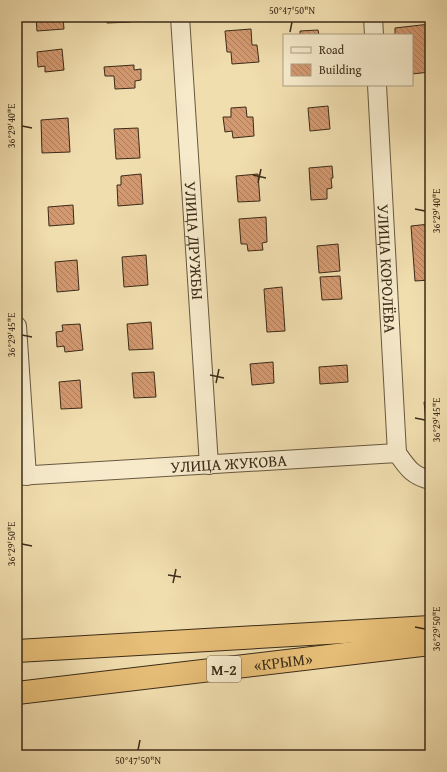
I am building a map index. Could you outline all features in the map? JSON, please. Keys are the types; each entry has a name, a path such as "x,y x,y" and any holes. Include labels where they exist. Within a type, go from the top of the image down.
{"highway":[{"name":"«КРЫМ»","path":"17,651 430,627"},
{"name":"«КРЫМ»","path":"17,693 430,644"}],"street":[{"name":"УЛИЦА ДРУЖБЫ","path":"180,17 209,465"},
{"path":"374,17 374,34"},
{"name":"УЛИЦА КОРОЛЁВА","path":"377,86 397,453"},
{"path":"17,326 22,476"},
{"name":"УЛИЦА ЖУКОВА","path":"22,476 397,453"},
{"path":"397,453 410,470 423,479 430,480"}],"building":[{"path":"36,17 63,17 64,29 37,31"},
{"path":"107,17 130,17 131,22 107,23"},
{"path":"430,24 430,72 413,74 413,34 395,34 395,28"},
{"path":"251,29 252,45 257,45 259,62 232,64 231,52 227,52 225,31"},
{"path":"318,30 319,34 300,34 300,31"},
{"path":"62,49 64,70 45,72 45,66 38,67 37,52"},
{"path":"134,65 134,70 141,69 141,80 135,81 135,88 115,89 114,76 105,76 104,67"},
{"path":"328,106 330,129 310,131 308,108"},
{"path":"246,107 247,117 253,117 254,136 233,138 232,131 225,132 223,117 231,117 231,108"},
{"path":"68,118 70,152 42,153 41,120"},
{"path":"138,128 140,158 116,159 114,129"},
{"path":"332,166 332,188 327,189 327,199 311,200 309,168"},
{"path":"141,174 143,204 118,206 117,185 121,185 121,176"},
{"path":"258,174 260,201 238,202 236,176"},
{"path":"73,205 74,224 49,226 48,207"},
{"path":"266,217 267,242 262,243 263,250 248,251 247,244 241,244 239,219"},
{"path":"430,224 430,280 415,281 411,226"},
{"path":"338,244 340,271 319,273 317,246"},
{"path":"146,255 148,285 124,287 122,257"},
{"path":"77,260 79,290 57,292 55,262"},
{"path":"340,276 342,299 322,300 320,277"},
{"path":"282,287 285,331 267,332 264,289"},
{"path":"151,322 153,349 129,350 127,324"},
{"path":"80,324 83,350 65,352 64,346 57,347 56,332 63,331 62,325"},
{"path":"273,362 274,383 252,385 250,364"},
{"path":"347,365 348,382 320,384 319,367"},
{"path":"154,372 156,397 134,398 132,373"},
{"path":"80,380 82,408 61,409 59,382"},
{"path":"424,402 430,402 430,431 427,431"}]}
